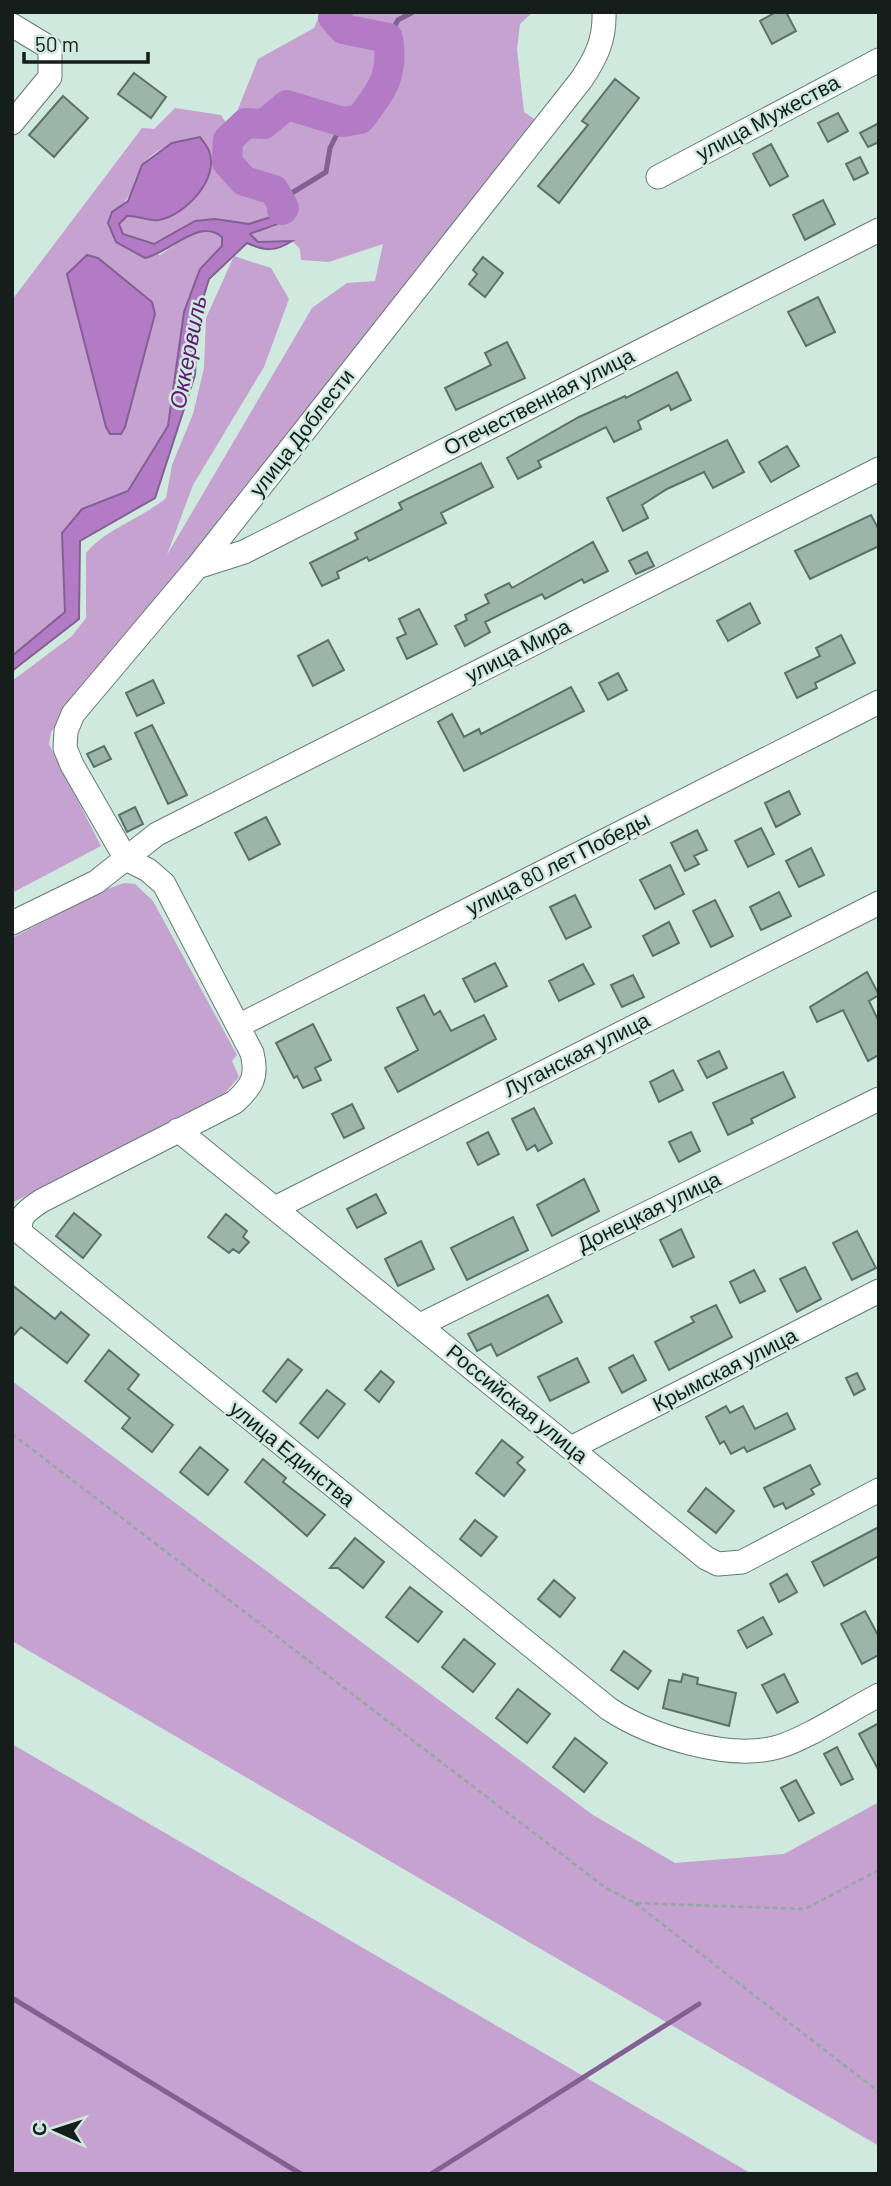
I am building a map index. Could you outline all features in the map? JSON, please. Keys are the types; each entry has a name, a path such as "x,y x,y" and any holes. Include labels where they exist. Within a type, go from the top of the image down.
{"street":[{"name":"улица Доблести","path":"126,859 65,748 66,731 73,714 197,567 580,80 597,56 603,37 604,12"},
{"path":"12,25 50,48 50,77 12,123"},
{"name":"улица Мужества","path":"657,177 879,60"},
{"name":"Отечественная улица","path":"197,567 244,552 879,230"},
{"name":"улица Мира","path":"12,923 96,882 157,834 879,469"},
{"name":"улица 80 лет Победы","path":"238,1026 879,702"},
{"name":"улица Единства","path":"126,859 148,870 164,884 252,1053 256,1069 252,1086 235,1102 41,1201 23,1213 19,1223 21,1234 609,1709 633,1725 660,1735 721,1748 760,1751 781,1746 879,1695"},
{"name":"Луганская улица","path":"275,1208 879,903"},
{"name":"Донецкая улица","path":"419,1325 879,1099"},
{"name":"Российская улица","path":"178,1130 706,1558 718,1564 742,1562 879,1490"},
{"name":"Крымская улица","path":"571,1448 879,1292"}],"path":[{"path":"12,1434 606,1888 635,1903 879,2092"},
{"path":"635,1903 805,1909 879,1870"}],"shaded area":[{"path":"321,12 533,12 520,24 517,49 524,112 536,120 51,732 49,744 101,846 12,893 12,681 72,636 86,618 86,553 114,530 166,498 172,465 193,414 204,368 206,318 234,256 271,268 289,299 264,367 193,485 167,555 312,308 347,283 375,281 383,244 329,262 301,260 300,249 292,241 258,242 250,234 274,227 292,203 279,183 259,183 274,209 271,217 249,224 215,219 195,221 154,244 123,234 119,224 128,216 136,215 210,153 200,137 167,146 146,160 137,174 128,198 112,212 116,242 160,255 191,235 207,231 222,237 222,246 200,269 184,312 168,426 128,491 82,509 62,533 65,612 12,656 12,300 142,128 154,129 175,108 221,115 230,129 258,59 314,28"},
{"path":"124,883 135,884 153,901 237,1055 232,1061 239,1077 225,1093 12,1203 12,938 107,889"},
{"path":"12,1381 593,1815 675,1863 784,1854 879,1802 879,2146 12,1641"},
{"path":"12,1744 752,2174 12,2174"}],"water":[{"path":"200,137 209,151 211,162 205,184 198,194 169,217 151,220 127,216 119,224 123,234 154,244 195,221 215,219 249,224 271,217 274,209 265,193 255,190 259,183 279,183 292,203 289,211 276,225 250,234 258,242 292,241 270,249 247,243 209,279 198,315 195,375 155,498 80,541 79,619 12,671 12,656 65,612 62,533 82,509 128,491 168,426 184,312 200,269 222,246 222,237 204,231 145,258 116,242 108,223 112,212 128,201 142,165 172,143"},
{"path":"87,255 98,258 152,302 155,314 121,434 110,434 106,427 67,274"}],"building":[{"path":"776,12 786,12 796,31 772,44 760,21"},
{"path":"134,73 166,97 151,118 118,94"},
{"path":"615,79 639,98 559,203 538,186 588,125 582,121"},
{"path":"63,96 88,118 54,157 29,135"},
{"path":"838,113 848,131 828,142 818,123"},
{"path":"879,123 879,142 868,147 860,133"},
{"path":"771,144 788,176 770,186 753,154"},
{"path":"860,157 868,173 854,180 846,164"},
{"path":"823,200 835,224 805,240 793,215"},
{"path":"483,257 503,273 485,297 469,284 477,274 473,270"},
{"path":"818,297 835,332 806,346 788,312"},
{"path":"507,342 525,378 456,410 445,388 491,365 485,353"},
{"path":"677,372 691,400 671,410 669,405 638,421 641,429 614,442 606,427 538,461 541,467 518,479 507,458 579,417 625,396 626,398"},
{"path":"727,440 744,472 713,488 704,472 667,489 642,505 648,518 623,531 607,498"},
{"path":"787,446 799,466 771,482 759,462"},
{"path":"481,463 493,487 441,513 446,523 369,561 367,557 337,572 339,578 322,586 310,563 358,539 355,533 402,509 399,503"},
{"path":"871,515 879,530 879,546 810,579 795,551"},
{"path":"593,542 608,571 584,583 582,579 545,599 542,594 485,622 490,632 465,646 455,626 467,620 465,615 489,603 485,595 509,583 512,588"},
{"path":"647,552 654,566 636,574 629,561"},
{"path":"750,603 760,623 728,641 717,621"},
{"path":"419,609 437,644 407,659 397,638 406,634 399,619"},
{"path":"841,635 855,663 815,683 817,688 797,698 785,673 820,656 816,648"},
{"path":"328,640 344,670 313,686 298,656"},
{"path":"618,673 627,690 608,700 599,683"},
{"path":"153,680 164,703 137,716 126,693"},
{"path":"571,687 584,711 464,771 438,722 452,714 464,737 479,729 481,734"},
{"path":"152,725 187,795 168,804 135,733"},
{"path":"104,746 111,759 94,767 87,754"},
{"path":"789,791 800,814 776,827 765,803"},
{"path":"135,807 143,824 127,832 119,815"},
{"path":"266,817 280,844 249,860 235,833"},
{"path":"761,828 774,854 748,867 735,841"},
{"path":"697,830 707,850 694,856 699,864 685,871 671,843"},
{"path":"811,848 824,875 799,887 786,861"},
{"path":"670,865 684,894 655,909 640,880"},
{"path":"779,892 791,916 761,930 750,907"},
{"path":"575,895 591,927 566,939 550,907"},
{"path":"715,900 733,936 711,947 693,911"},
{"path":"669,922 679,943 653,956 643,936"},
{"path":"495,963 507,986 475,1002 463,979"},
{"path":"583,964 594,984 559,1001 549,981"},
{"path":"867,972 879,995 869,1001 879,1022 879,1055 868,1061 843,1010 817,1022 810,1007"},
{"path":"633,975 644,997 622,1007 611,985"},
{"path":"424,995 434,1015 440,1011 451,1031 484,1015 496,1039 398,1092 385,1068 418,1050 397,1008"},
{"path":"313,1024 331,1060 315,1068 321,1080 303,1088 297,1076 294,1078 276,1043"},
{"path":"719,1051 727,1068 707,1078 698,1061"},
{"path":"673,1070 683,1090 659,1102 650,1082"},
{"path":"783,1072 795,1097 751,1119 753,1123 728,1135 713,1103"},
{"path":"352,1104 364,1128 344,1138 332,1114"},
{"path":"534,1108 552,1143 538,1151 535,1145 527,1150 512,1119"},
{"path":"488,1132 499,1154 478,1165 467,1143"},
{"path":"691,1132 700,1151 679,1162 669,1142"},
{"path":"584,1179 599,1211 552,1236 537,1205"},
{"path":"376,1194 386,1213 357,1228 347,1209"},
{"path":"74,1213 101,1235 83,1258 56,1236"},
{"path":"226,1214 247,1231 243,1237 249,1242 239,1253 233,1249 229,1253 208,1237"},
{"path":"513,1217 528,1250 467,1280 451,1248"},
{"path":"681,1229 694,1257 673,1267 660,1240"},
{"path":"857,1231 876,1268 852,1280 833,1243"},
{"path":"421,1241 434,1269 398,1286 385,1259"},
{"path":"805,1267 821,1299 797,1312 780,1279"},
{"path":"754,1270 765,1291 740,1303 730,1282"},
{"path":"12,1285 55,1319 61,1312 89,1335 67,1363 21,1327 12,1337"},
{"path":"548,1295 562,1322 497,1356 491,1344 477,1351 468,1334"},
{"path":"716,1305 732,1337 669,1370 655,1342 694,1322 691,1317"},
{"path":"109,1350 139,1375 128,1389 173,1425 152,1452 122,1428 130,1418 85,1381"},
{"path":"633,1355 646,1380 622,1393 609,1368"},
{"path":"577,1358 589,1382 550,1401 538,1377"},
{"path":"288,1359 302,1370 276,1402 263,1391"},
{"path":"381,1371 394,1382 379,1402 365,1390"},
{"path":"857,1373 865,1389 854,1395 846,1378"},
{"path":"327,1390 345,1404 318,1438 300,1423"},
{"path":"726,1406 730,1413 743,1406 755,1429 787,1413 795,1429 747,1452 744,1447 731,1454 724,1441 720,1444 706,1417"},
{"path":"502,1440 523,1457 517,1463 525,1470 504,1496 476,1473"},
{"path":"200,1447 228,1470 208,1495 180,1472"},
{"path":"263,1459 286,1478 283,1482 325,1515 307,1536 245,1482"},
{"path":"810,1465 820,1484 811,1489 814,1494 786,1509 783,1503 774,1507 764,1488"},
{"path":"706,1488 734,1511 716,1533 688,1511"},
{"path":"475,1520 497,1537 481,1556 460,1539"},
{"path":"879,1527 879,1556 824,1586 812,1562"},
{"path":"355,1538 384,1562 363,1588 338,1568 330,1568"},
{"path":"787,1574 797,1592 779,1602 770,1584"},
{"path":"554,1580 575,1598 560,1617 538,1599"},
{"path":"410,1587 442,1612 418,1642 386,1617"},
{"path":"865,1611 879,1637 879,1655 862,1664 841,1624"},
{"path":"763,1617 772,1634 747,1648 738,1631"},
{"path":"464,1639 495,1664 473,1692 442,1667"},
{"path":"624,1651 651,1671 638,1689 611,1670"},
{"path":"683,1674 698,1678 697,1684 736,1693 729,1726 663,1708 669,1680 681,1682"},
{"path":"784,1674 798,1702 777,1713 762,1685"},
{"path":"518,1689 550,1714 527,1743 496,1718"},
{"path":"879,1723 879,1771 859,1734"},
{"path":"575,1738 607,1763 584,1792 553,1767"},
{"path":"837,1747 853,1779 841,1785 824,1754"},
{"path":"796,1780 814,1813 799,1821 781,1788"}],"waterway":[{"name":"Оккервиль","path":"282,210 284,208 274,190 244,181 227,162 228,140 246,123 264,124 287,105 343,122 360,119 388,73 388,38 343,29 333,17 338,12"},
{"path":"388,38 398,20 413,12"},
{"path":"282,199 326,172 330,148 343,122"},
{"path":"12,1998 301,2174"},
{"path":"431,2174 699,2004"}]}
